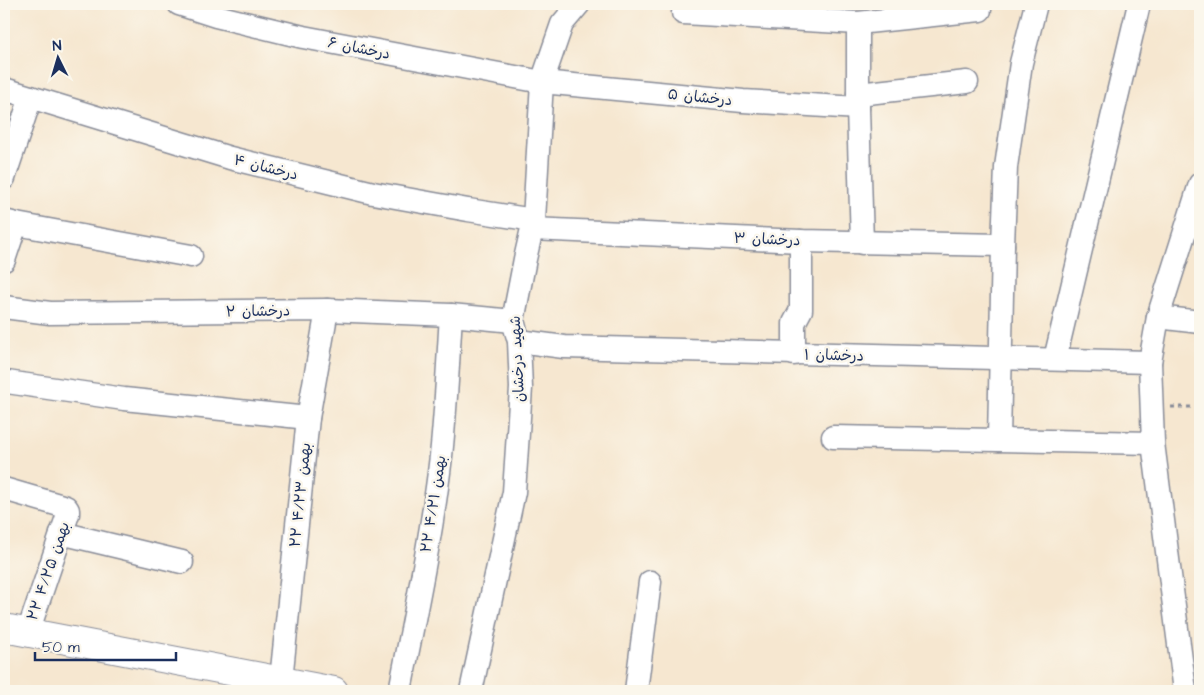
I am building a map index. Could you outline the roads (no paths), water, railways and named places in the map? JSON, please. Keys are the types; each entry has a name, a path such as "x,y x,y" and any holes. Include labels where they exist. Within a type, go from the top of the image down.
{"street":[{"name":"درخشان ۶","path":"179,4 216,16 303,37 542,82"},
{"name":"شهید درخشان","path":"471,691 514,492 521,388 516,331 533,225 542,82 562,24 579,4"},
{"path":"999,440 1006,167 1021,63 1036,4"},
{"path":"1055,359 1139,4"},
{"path":"683,13 858,23 980,10"},
{"path":"858,23 862,242"},
{"name":"درخشان ۵","path":"542,82 743,101 858,101 967,82"},
{"name":"درخشان ۴","path":"4,89 230,158 373,193 468,210 533,225"},
{"path":"4,178 31,97"},
{"path":"1185,691 1152,443 1150,362 1158,317 1196,212 1200,184"},
{"path":"4,260 10,223 191,256"},
{"name":"درخشان ۳","path":"533,225 801,241 1003,245"},
{"path":"794,354 794,323 801,310 801,241"},
{"name":"درخشان ۲","path":"4,307 50,313 327,310 451,316 516,331"},
{"name":"۲۲ بهمن ۴/۲۳","path":"281,680 308,418 327,310"},
{"name":"۲۲ بهمن ۴/۲۱","path":"400,691 431,528 441,456 451,316"},
{"path":"1158,317 1200,322"},
{"name":"درخشان ۱","path":"516,331 564,347 1150,362"},
{"path":"7,382 124,399 308,418"},
{"path":"833,437 1152,443"},
{"name":"۲۲ بهمن ۴/۲۵","path":"4,489 66,507 68,510 61,533 16,630"},
{"path":"61,533 182,562"},
{"path":"636,691 650,582"},
{"path":"16,630 326,690"}]}
